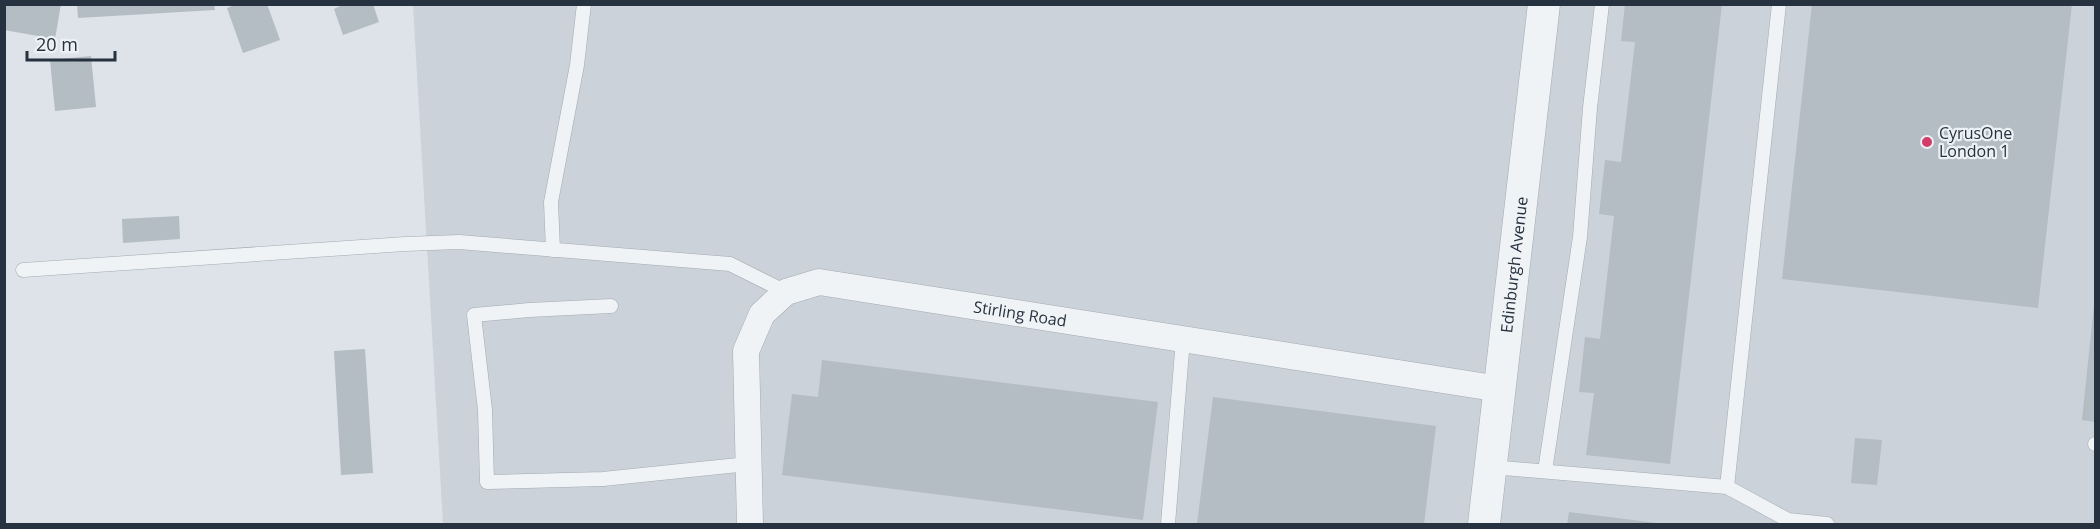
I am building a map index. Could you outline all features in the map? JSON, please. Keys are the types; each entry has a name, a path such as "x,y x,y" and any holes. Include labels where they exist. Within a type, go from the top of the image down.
{"street":[{"name":"Edinburgh Avenue","path":"1484,525 1544,4"},
{"name":"Stirling Road","path":"750,525 746,351 762,314 786,292 819,282 1500,389"}],"lane":[{"path":"553,250 550,202 577,65 584,4"},
{"path":"1545,471 1580,237 1590,108 1602,4"},
{"path":"1726,487 1779,4"},
{"path":"23,270 459,242 730,264 786,292"},
{"path":"611,306 474,315 485,410 487,482 603,479 748,464"},
{"path":"1168,525 1183,339"},
{"path":"1491,467 1726,487 1788,520 1827,525"}],"shaded area":[{"path":"413,5 2095,5 2095,524 443,524"}],"building":[{"path":"4,4 61,4 55,39 4,30"},
{"path":"77,4 214,4 215,10 78,18"},
{"path":"237,4 267,4 280,40 243,53 227,8"},
{"path":"344,4 373,4 379,22 343,35 334,9"},
{"path":"1625,4 1722,4 1670,464 1586,455 1594,393 1579,392 1585,337 1600,339 1614,216 1599,214 1605,160 1621,162 1635,42 1621,41"},
{"name":"CyrusOne London 1","path":"1812,4 2072,4 2038,308 1782,279"},
{"path":"91,56 96,107 55,111 50,60"},
{"path":"179,216 180,239 123,243 122,219"},
{"path":"2094,305 2096,305 2096,422 2082,420"},
{"path":"365,349 373,473 341,475 334,351"},
{"path":"822,360 1158,402 1143,520 782,475 792,394 818,397"},
{"path":"1213,397 1436,426 1424,524 1197,524"},
{"path":"1855,438 1882,440 1877,485 1851,483"},
{"path":"1569,512 1657,523 1657,524 1567,524"}],"place":[{"name":"CyrusOne London 1","path":"1927,142"}]}
